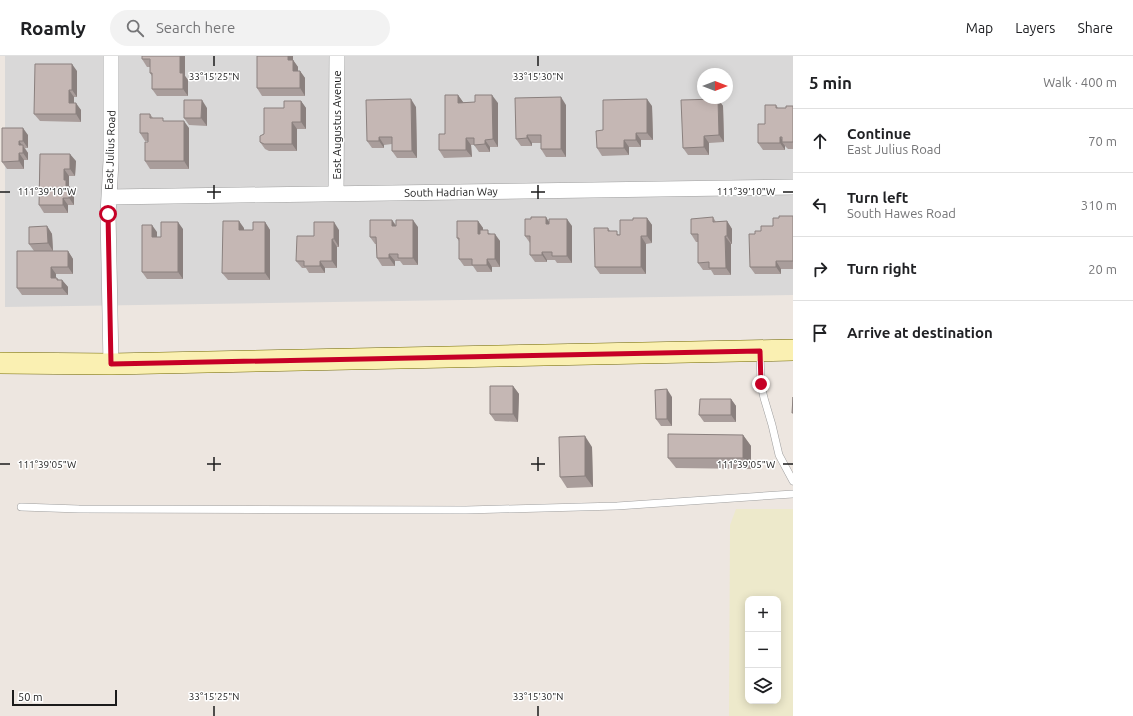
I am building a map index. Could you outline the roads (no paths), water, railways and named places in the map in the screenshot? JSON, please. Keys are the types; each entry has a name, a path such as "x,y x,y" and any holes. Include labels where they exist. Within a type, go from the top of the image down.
{"main road":[{"path":"0,363 111,364 793,350"}],"street":[{"name":"East Julius Road","path":"111,56 111,161 108,214 111,364"},
{"name":"East Augustus Avenue","path":"336,194 337,56"},
{"name":"South Hadrian Way","path":"109,197 793,187"}],"lane":[{"path":"760,351 761,384 764,398 779,455 793,481"},
{"path":"21,507 79,509 466,510 617,506 793,494"}]}
